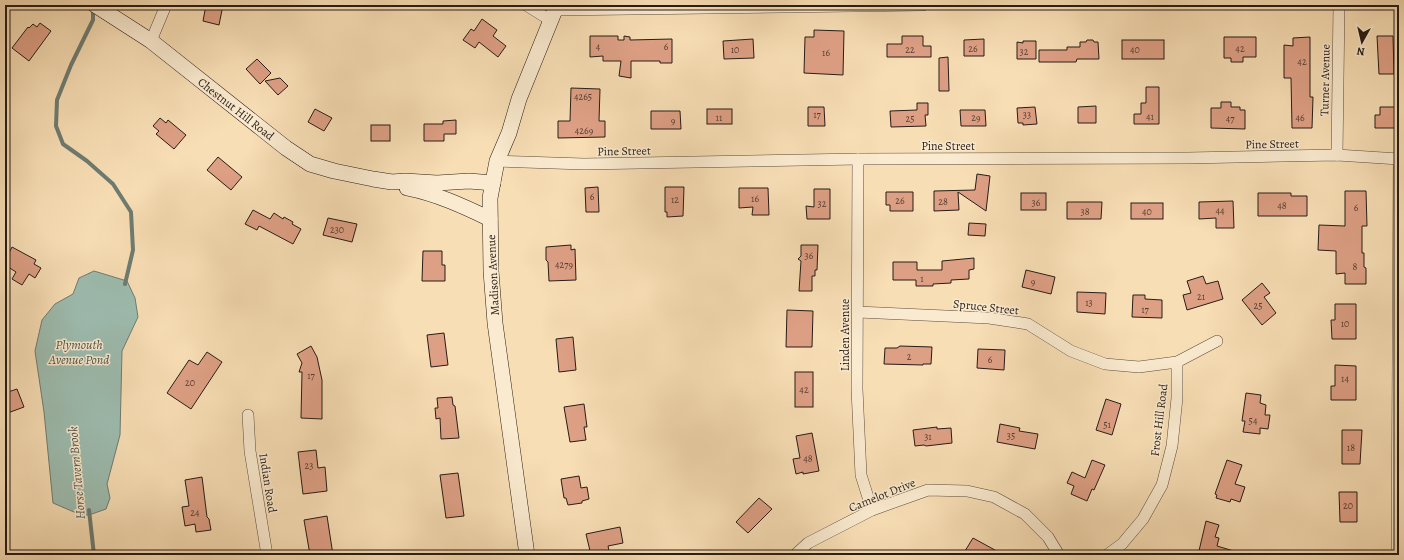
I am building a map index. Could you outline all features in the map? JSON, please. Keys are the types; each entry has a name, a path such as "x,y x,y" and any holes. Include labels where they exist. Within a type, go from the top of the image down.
{"street":[{"path":"151,41 166,5"},
{"path":"526,5 554,12 923,5"},
{"name":"Turner Avenue","path":"1337,155 1339,5"},
{"name":"Chestnut Hill Road","path":"100,8 151,41 286,148 310,164 334,172 392,182 405,188 421,191 453,202 490,219"},
{"name":"Madison Avenue","path":"527,555 495,323 491,271 490,198 497,161 509,133 519,99 554,12"},
{"name":"Pine Street","path":"497,161 584,164 858,159 1188,158 1337,155 1399,159"},
{"name":"Linden Avenue","path":"858,159 857,389 860,475 872,510"},
{"path":"1397,555 1399,159"},
{"name":"Chestnut Hill Road","path":"392,182 405,180 437,183 469,181 493,183"},
{"name":"Spruce Street","path":"858,312 995,319 1028,324 1071,351 1105,364 1140,367 1177,362 1217,341"},
{"name":"Frost Hill Road","path":"1107,555 1122,544 1143,519 1162,485 1172,446 1177,398 1177,362"},
{"name":"Indian Road","path":"248,415 250,451 267,555"},
{"name":"Camelot Drive","path":"795,555 808,544 872,510 928,490 967,490 994,497 1025,514 1048,537 1059,555"}],"water":[{"name":"Plymouth Avenue Pond","path":"94,271 127,281 135,298 138,317 122,351 120,435 107,484 110,498 106,509 89,515 81,515 53,503 44,412 35,351 42,320 55,304 73,294 79,278"}],"building":[{"path":"206,5 223,5 219,25 203,21"},
{"path":"482,19 497,30 493,36 506,46 498,57 479,42 475,48 463,40 471,29 474,31"},
{"path":"40,23 51,31 29,61 12,48 28,27 29,28 33,24 37,27"},
{"path":"814,30 844,31 843,75 804,73 805,37 814,37"},
{"path":"590,36 618,36 618,40 624,40 624,36 630,37 630,40 672,39 672,63 660,63 660,61 631,61 631,78 619,76 621,61 603,61 603,56 590,57"},
{"path":"902,36 923,36 923,46 931,46 931,57 887,57 887,44 902,44"},
{"path":"1377,36 1393,36 1394,74 1379,74"},
{"path":"1224,37 1256,37 1256,57 1243,57 1243,62 1231,62 1231,58 1224,58"},
{"path":"1310,37 1310,97 1313,97 1312,128 1292,128 1291,78 1284,78 1284,45 1293,46 1293,38"},
{"path":"753,39 754,58 724,59 723,41"},
{"path":"984,39 984,56 964,56 964,40"},
{"path":"1087,40 1098,42 1099,59 1077,59 1076,62 1039,62 1039,50 1067,50 1067,47 1080,47 1080,42 1086,42"},
{"path":"1122,40 1164,40 1164,59 1122,59"},
{"path":"1023,41 1036,41 1036,59 1017,59 1017,42 1023,43"},
{"path":"948,57 949,91 939,91 939,58"},
{"path":"257,59 271,73 260,84 246,69"},
{"path":"280,78 288,86 278,95 265,81"},
{"path":"1146,87 1159,87 1159,124 1134,124 1134,114 1141,114 1141,103 1146,103"},
{"path":"571,88 600,89 599,121 605,121 605,137 558,138 558,121 570,121"},
{"path":"1221,102 1231,102 1231,107 1240,107 1240,110 1245,110 1245,129 1211,128 1211,108 1221,108"},
{"path":"917,103 928,103 928,115 925,115 926,126 891,127 890,111 917,110"},
{"path":"1096,106 1096,123 1078,123 1078,107"},
{"path":"808,107 824,107 825,126 808,126"},
{"path":"1035,107 1037,124 1023,125 1023,123 1018,123 1017,108"},
{"path":"1380,107 1396,107 1396,128 1375,128 1375,115 1380,115"},
{"path":"315,109 332,118 324,131 308,122"},
{"path":"707,109 732,109 732,124 707,124"},
{"path":"960,110 985,110 986,126 961,126"},
{"path":"651,111 680,111 681,129 651,129"},
{"path":"160,118 166,123 168,120 186,135 174,149 156,134 159,131 153,126"},
{"path":"456,120 456,134 444,134 444,141 424,141 424,124 443,124 443,121"},
{"path":"371,125 390,125 390,141 371,141"},
{"path":"218,157 242,177 231,190 207,170"},
{"path":"977,174 990,176 986,211 958,192 959,210 934,211 934,191 975,190"},
{"path":"598,187 599,212 586,212 585,188"},
{"path":"665,187 684,187 683,216 667,217 667,212 665,212"},
{"path":"739,188 768,188 769,215 752,215 753,207 739,208"},
{"path":"814,189 830,189 830,219 807,219 806,206 814,207"},
{"path":"1345,191 1366,191 1367,226 1362,226 1362,253 1364,253 1364,267 1366,268 1366,284 1345,284 1345,273 1336,274 1336,251 1318,250 1319,225 1345,226"},
{"path":"886,192 913,192 913,211 890,211 890,205 886,205"},
{"path":"1021,193 1046,193 1046,210 1021,210"},
{"path":"1258,193 1291,193 1291,196 1307,196 1307,216 1258,216"},
{"path":"1233,201 1234,228 1216,228 1216,218 1199,219 1199,202"},
{"path":"1067,202 1102,202 1101,219 1067,219"},
{"path":"1131,203 1163,203 1163,219 1131,219"},
{"path":"253,210 270,219 274,213 283,219 284,217 293,222 292,224 301,229 293,244 259,226 257,230 245,224"},
{"path":"328,218 357,224 352,242 323,235"},
{"path":"969,223 986,224 985,236 968,235"},
{"path":"571,245 571,250 575,249 576,280 549,281 546,247"},
{"path":"801,245 818,245 817,270 815,270 815,276 812,276 812,291 799,291 801,261 798,259 801,256"},
{"path":"12,247 36,260 34,264 41,268 35,278 29,274 22,285 12,279 16,272 5,265 5,250 9,253"},
{"path":"423,251 442,251 442,265 445,265 445,281 422,281"},
{"path":"974,258 974,269 969,270 969,279 951,280 951,283 933,284 933,286 916,286 916,280 893,280 893,262 917,262 917,270 942,270 942,261"},
{"path":"1026,270 1055,277 1051,294 1022,287"},
{"path":"1203,276 1206,284 1218,281 1223,299 1187,310 1183,295 1191,293 1187,281"},
{"path":"1262,283 1270,293 1264,297 1276,313 1262,325 1242,300"},
{"path":"1077,292 1106,293 1105,314 1077,312"},
{"path":"1133,295 1145,295 1145,299 1162,300 1162,318 1132,317"},
{"path":"1335,304 1356,304 1356,339 1332,339 1331,320 1335,320"},
{"path":"787,310 813,311 812,347 786,347"},
{"path":"444,333 448,365 431,367 427,335"},
{"path":"573,337 576,370 559,372 556,339"},
{"path":"311,346 317,357 322,380 322,419 301,418 302,372 299,372 302,363 297,354"},
{"path":"900,346 932,347 931,364 884,364 885,348 897,348"},
{"path":"978,349 1005,350 1004,370 977,368"},
{"path":"207,352 222,362 191,409 167,393 189,360 198,365"},
{"path":"1335,365 1356,366 1356,400 1331,400 1331,386 1335,386"},
{"path":"795,372 813,372 813,407 795,407"},
{"path":"17,389 24,407 5,414 5,393"},
{"path":"1246,393 1261,395 1260,403 1266,405 1265,415 1270,415 1268,429 1260,428 1260,434 1243,432 1245,421 1242,421"},
{"path":"452,397 453,405 455,406 459,438 441,439 440,418 436,419 435,408 438,408 437,398"},
{"path":"1106,399 1121,404 1112,435 1096,430"},
{"path":"584,404 587,427 584,427 586,440 570,442 564,407"},
{"path":"1000,424 1020,428 1019,431 1038,434 1035,449 997,442"},
{"path":"937,427 937,429 951,428 952,443 915,446 913,430"},
{"path":"1342,430 1362,430 1360,464 1342,464"},
{"path":"812,433 819,471 796,474 793,459 800,458 796,436"},
{"path":"316,450 318,468 325,467 327,491 303,494 298,452"},
{"path":"1092,460 1105,465 1094,490 1092,489 1087,501 1071,494 1074,486 1067,483 1072,472 1085,478"},
{"path":"1227,460 1242,465 1235,484 1245,487 1240,502 1231,499 1230,502 1216,498 1217,495 1215,494"},
{"path":"458,473 464,516 446,518 440,475"},
{"path":"579,476 581,488 587,487 589,499 582,501 582,503 568,505 566,498 564,498 561,479"},
{"path":"202,477 207,517 209,519 211,530 196,532 195,524 185,526 182,507 189,506 185,480"},
{"path":"1339,492 1357,492 1357,522 1340,522"},
{"path":"759,498 772,509 748,533 736,522"},
{"path":"327,516 333,555 310,555 304,520"},
{"path":"1206,521 1219,525 1215,537 1219,538 1217,546 1237,552 1237,555 1198,555"},
{"path":"620,527 623,543 608,546 610,555 591,555 586,534"},
{"path":"973,538 1004,555 973,555 965,551"}],"waterway":[{"name":"Horse Tavern Brook","path":"93,8 93,20 71,65 57,100 56,126 63,144 87,161 113,184 131,212 133,250 125,284"},
{"name":"Horse Tavern Brook","path":"89,510 94,555"}]}
